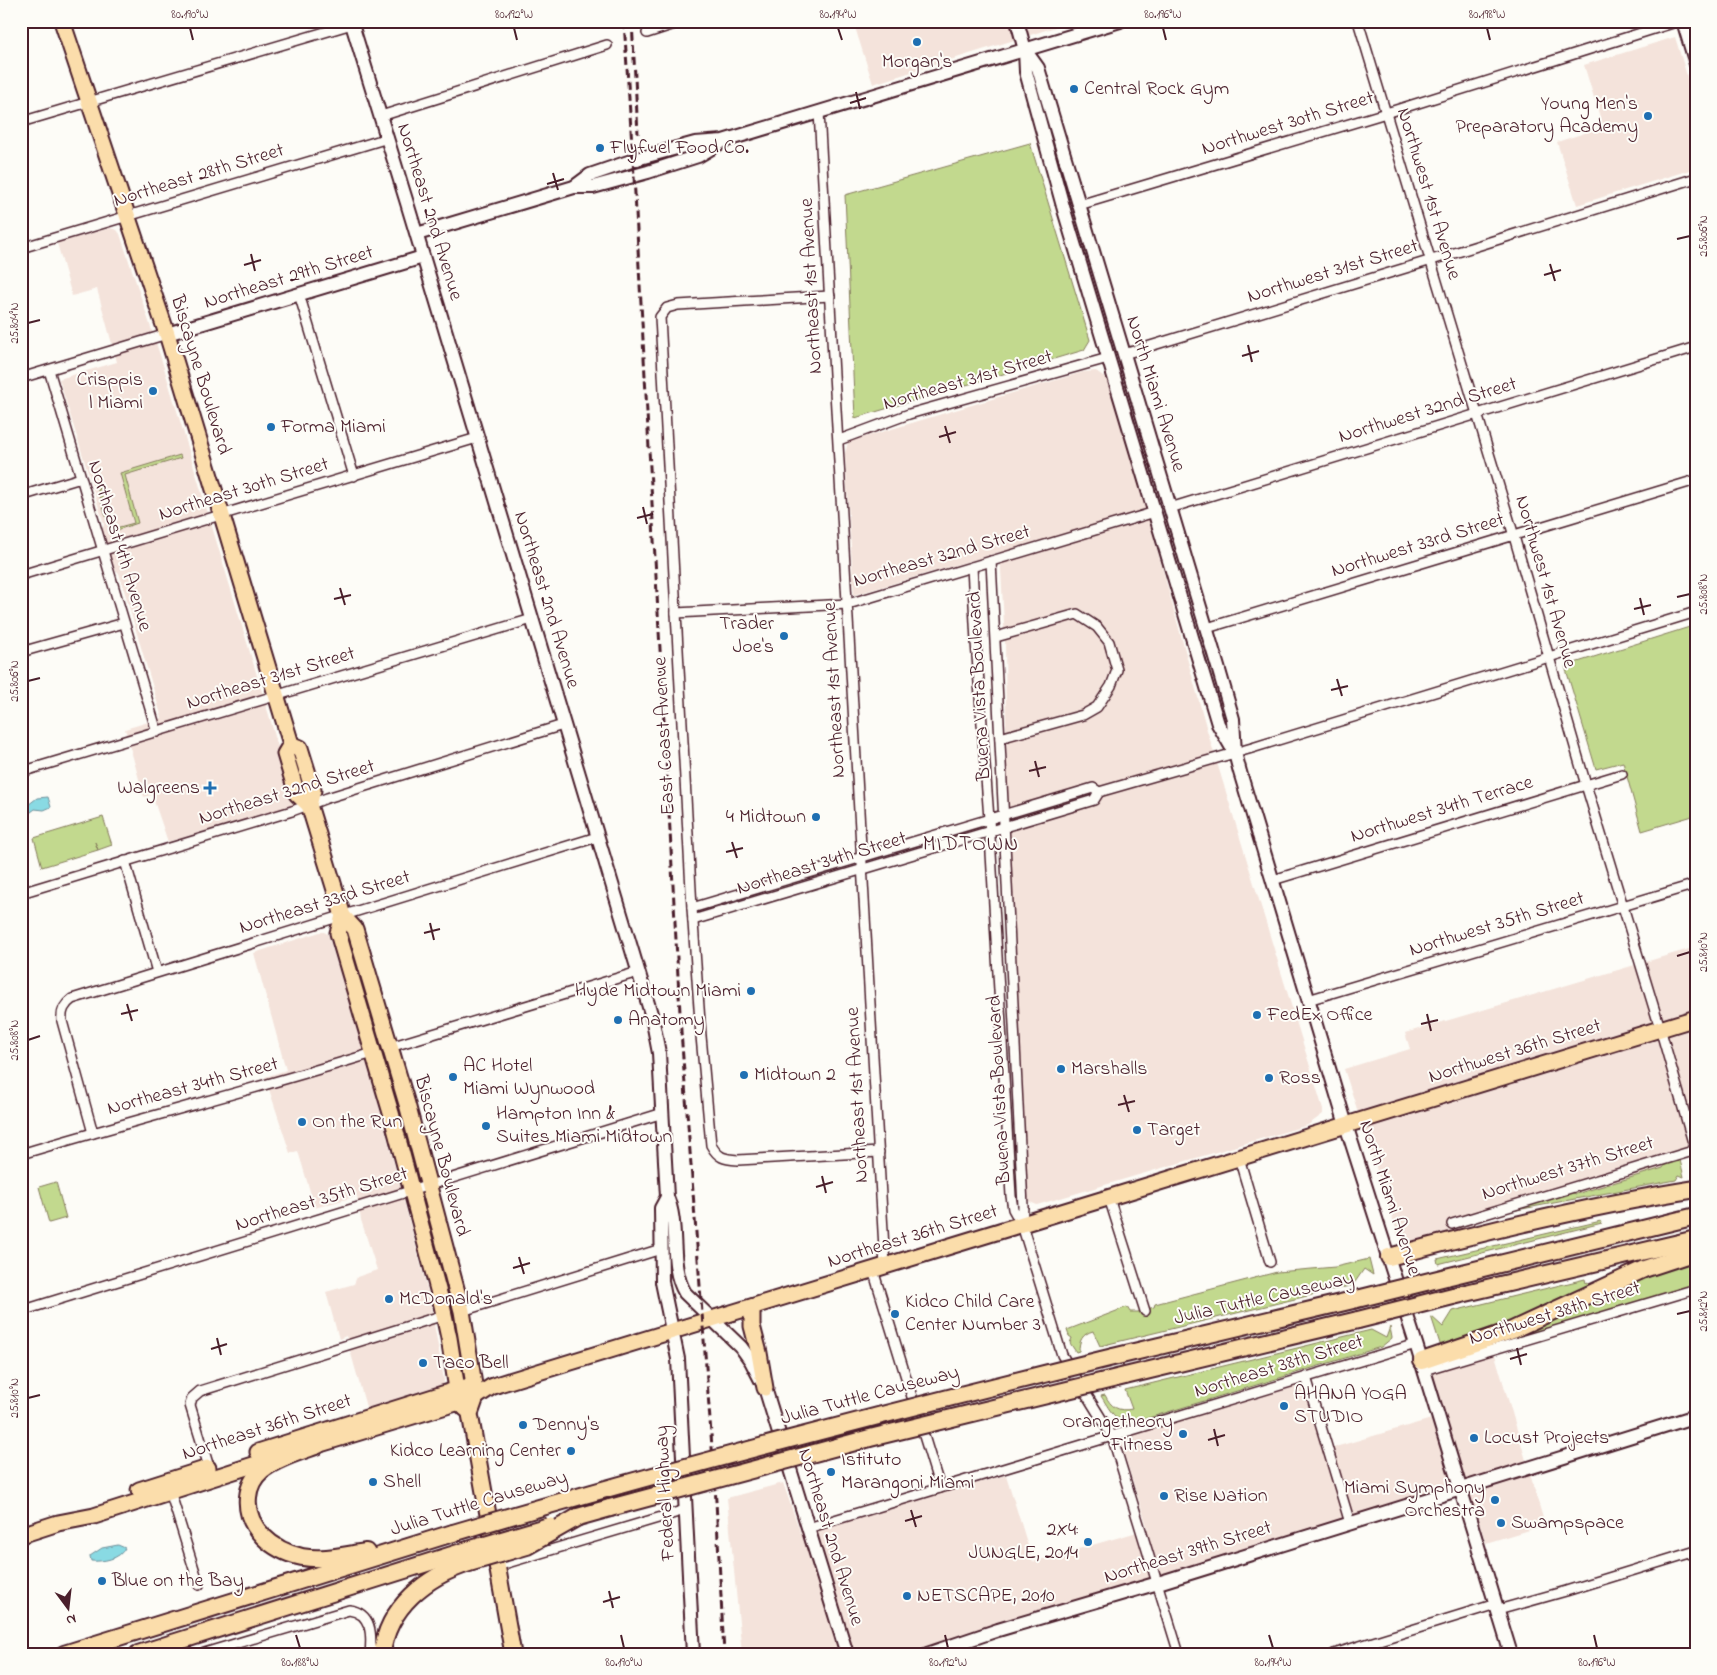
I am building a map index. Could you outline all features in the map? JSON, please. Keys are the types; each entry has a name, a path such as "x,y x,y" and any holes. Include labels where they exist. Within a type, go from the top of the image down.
{"highway":[{"path":"1389,1257 1498,1229 1696,1189"},
{"name":"Julia Tuttle Causeway","path":"64,1654 420,1543 602,1490 812,1433 1114,1357 1696,1216"},
{"name":"Julia Tuttle Causeway","path":"138,1654 468,1557 578,1518 851,1443 1453,1296 1685,1250 1696,1239"},
{"path":"1423,1366 1510,1331 1685,1250"},
{"path":"318,1445 268,1466 252,1482 248,1493 248,1510 252,1522 263,1536 281,1550 311,1558 327,1558 420,1543"},
{"path":"382,1654 383,1642 389,1625 398,1609 421,1588 468,1557"}],"main road":[{"name":"Biscayne Boulevard","path":"62,21 167,334 291,744 285,754 297,794 309,805 343,916 355,930 429,1185 462,1311 475,1390 470,1414 513,1654"},
{"name":"North Miami Avenue","path":"1017,21 1026,50 1038,68 1218,667 1233,719 1235,753 1308,1000 1511,1654"},
{"path":"417,234 574,187 592,187 648,172 698,156 723,141 1120,21"},
{"path":"1683,21 1696,64"},
{"name":"Northeast 2nd Avenue","path":"352,22 658,1043 667,1197 671,1207 676,1272 679,1283 685,1293 741,1347 751,1361 765,1388 847,1654"},
{"name":"North Miami Avenue","path":"1026,50 1026,72 1075,248 1218,724 1235,753"},
{"path":"1075,248 1096,288 1111,339 1124,354"},
{"name":"Northeast 29th Street","path":"167,334 423,257"},
{"path":"1108,358 1122,374 1146,455 1163,483"},
{"path":"1155,512 1168,528 1202,643 1218,667"},
{"name":"Biscayne Boulevard","path":"343,916 338,934 412,1190 444,1315 458,1396"},
{"name":"Northwest 36th Street","path":"1346,1125 1696,1018"},
{"name":"Northeast 36th Street","path":"168,1485 318,1445 475,1390 491,1387 1346,1125"},
{"name":"Northeast 2nd Avenue","path":"667,1197 661,1208 662,1282 673,1331"},
{"path":"752,1307 752,1326 760,1353 765,1388"},
{"name":"Federal Highway","path":"673,1331 678,1359 693,1654"},
{"path":"458,1396 470,1414"},
{"name":"Northeast 36th Street","path":"21,1535 58,1523 94,1516 209,1467 458,1396"},
{"name":"Northeast 39th Street","path":"927,1654 998,1630 1158,1583 1696,1416"}],"street":[{"path":"646,32 684,21"},
{"name":"Northwest 1st Avenue","path":"1358,21 1514,536 1695,1151"},
{"name":"Northwest 30th Street","path":"1079,205 1385,113 1679,21"},
{"path":"21,122 352,22"},
{"path":"381,116 607,45"},
{"name":"Northeast 1st Avenue","path":"819,112 879,1152 879,1268 940,1488"},
{"name":"Northeast 28th Street","path":"21,248 388,138"},
{"name":"Northwest 31st Street","path":"1124,354 1696,178"},
{"path":"299,294 354,476"},
{"name":"East Coast Avenue","path":"830,296 678,305 667,308 660,317 692,908 711,1145 715,1153 721,1158 738,1160 879,1152"},
{"name":"Northeast 29th Street","path":"21,378 167,334"},
{"name":"Northwest 32nd Street","path":"1170,508 1696,347"},
{"name":"Northeast 31st Street","path":"839,440 917,412 1108,358"},
{"name":"Northeast 4th Avenue","path":"49,370 157,732"},
{"name":"Northeast 30th Street","path":"21,575 477,438"},
{"path":"21,496 81,478"},
{"name":"Northwest 33rd Street","path":"1206,628 1696,480"},
{"name":"Northeast 32nd Street","path":"676,613 848,604 1155,512"},
{"name":"Buena Vista Boulevard","path":"991,562 1023,1206 1022,1225"},
{"name":"Buena Vista Boulevard","path":"972,567 990,832 1011,1196 1013,1209 1022,1225"},
{"name":"Northeast 34th Street","path":"693,920 1094,800 1099,792 1235,753 1696,612"},
{"path":"996,637 1077,614 1097,626 1109,642 1117,670 1112,686 1097,707 1083,715 1000,738"},
{"name":"Northeast 31st Street","path":"21,772 463,638 532,619"},
{"path":"21,652 124,623"},
{"name":"Northeast 32nd Street","path":"21,893 563,725"},
{"name":"Northwest 34th Terrace","path":"1273,880 1622,774"},
{"name":"Northeast 34th Street","path":"692,908 1092,788 1099,792"},
{"name":"Northeast 33rd Street","path":"93,1133 61,1015 65,1005 77,997 597,837"},
{"path":"125,861 157,972"},
{"name":"Northwest 35th Street","path":"1308,1000 1696,884"},
{"path":"390,1047 638,972"},
{"name":"Northeast 34th Street","path":"21,1154 152,1116 217,1100 373,1053"},
{"name":"Northeast 35th Street","path":"21,1311 663,1113"},
{"name":"Northwest 37th Street","path":"1452,1224 1695,1151"},
{"path":"1239,1158 1270,1262"},
{"path":"1109,1198 1145,1311"},
{"path":"1022,1225 1062,1355 1112,1436 1179,1654"},
{"path":"462,1311 661,1249"},
{"name":"Northwest 38th Street","path":"1423,1366 1696,1289"},
{"path":"209,1467 190,1405 192,1398 200,1391 444,1315"},
{"name":"Northeast 38th Street","path":"808,1528 1416,1344"},
{"path":"1306,1377 1350,1523"},
{"path":"168,1485 200,1585"},
{"path":"497,1566 685,1510"},
{"path":"1334,1654 1497,1607 1558,1593 1696,1551"},
{"path":"201,1654 343,1611 355,1611 368,1621 370,1627 370,1654"}],"shaded area":[{"path":"853,21 1075,21 873,84"},
{"name":"Young Men's Preparatory Academy","path":"1675,37 1696,105 1696,168 1577,205 1557,142 1603,127 1584,65"},
{"path":"110,228 117,230 120,234 161,358 271,722 294,805 168,842 152,795 144,797 125,729 162,718 119,573 114,569 102,531 104,524 59,379 117,362 97,289 72,296 57,243"},
{"path":"1096,371 1106,378 1112,386 1207,730 1323,1114 1308,1125 1037,1205 1027,1199 1007,800 1005,642 1000,552 854,595 845,454 848,442 1083,372"},
{"path":"320,932 328,934 338,967 349,987 375,1076 375,1091 429,1296 444,1380 443,1387 368,1414 346,1336 339,1339 326,1292 354,1284 357,1277 377,1270 361,1220 357,1196 315,1208 298,1151 290,1153 265,1077 286,1070 254,953"},
{"path":"1696,947 1696,1139 1687,1142 1690,1158 1667,1162 1663,1168 1576,1194 1571,1192 1428,1239 1413,1240 1398,1235 1344,1069 1410,1049 1405,1033"},
{"path":"1495,1355 1545,1525 1486,1543 1465,1481 909,1654 742,1654 727,1498 783,1483 801,1534 1006,1475 1033,1562 1148,1529 1119,1438 1304,1384 1325,1450 1445,1415 1433,1373"}],"green space":[{"path":"1030,143 1090,340 1084,350 855,418 845,195"},
{"path":"180,455 181,458 125,475 138,523 111,532 96,484 98,483 112,529 134,523 120,473"},
{"path":"1696,625 1696,815 1642,831 1623,762 1596,769 1565,666"},
{"path":"103,817 112,845 42,867 34,838"},
{"path":"1680,1160 1684,1177 1679,1175 1676,1180 1506,1212 1571,1192 1576,1194 1663,1168 1667,1162"},
{"path":"56,1182 66,1218 49,1223 39,1187"},
{"path":"1601,1221 1602,1223 1438,1264 1437,1259"},
{"path":"1369,1259 1373,1275 1364,1269 1353,1285 1100,1346 1093,1331 1084,1336 1079,1351 1076,1352 1070,1343 1072,1338 1067,1330 1127,1307 1130,1312 1138,1312 1154,1307 1155,1304 1277,1272 1335,1267"},
{"path":"1688,1263 1696,1267 1696,1284 1477,1351 1619,1287"},
{"path":"1585,1279 1591,1288 1515,1324 1441,1347 1431,1316 1443,1327 1453,1311"},
{"path":"1390,1327 1392,1338 1381,1347 1132,1423 1132,1421 1117,1418 1101,1396 1105,1395 1116,1408 1123,1410 1132,1409 1125,1390 1371,1330 1386,1338"}],"water":[{"path":"48,797 51,807 44,810 35,809 27,815 21,815 21,805 28,805 37,798"},
{"path":"118,1545 125,1548 119,1555 106,1560 91,1561 90,1556 102,1548"}],"railway":[{"path":"624,21 681,1031 716,1501 724,1654"},
{"path":"632,21 638,134"}],"place":[{"name":"Morgan's","path":"917,42"},
{"name":"Central Rock Gym","path":"1074,89"},
{"name":"Young Men's Preparatory Academy","path":"1648,116"},
{"name":"Flyfuel Food Co.","path":"600,148"},
{"name":"Crisppis | Miami","path":"153,391"},
{"name":"Forma Miami","path":"271,427"},
{"name":"Trader Joe's","path":"784,636"},
{"name":"Walgreens","path":"210,788"},
{"name":"4 Midtown","path":"816,817"},
{"name":"Hyde Midtown Miami","path":"751,991"},
{"name":"FedEx Office","path":"1257,1015"},
{"name":"Anatomy","path":"618,1020"},
{"name":"Marshalls","path":"1061,1069"},
{"name":"Midtown 2","path":"744,1075"},
{"name":"AC Hotel Miami Wynwood","path":"453,1077"},
{"name":"Ross","path":"1269,1078"},
{"name":"On the Run","path":"302,1122"},
{"name":"Hampton Inn & Suites Miami Midtown","path":"486,1126"},
{"name":"Target","path":"1137,1130"},
{"name":"McDonald's","path":"389,1299"},
{"name":"Kidco Child Care Center Number 3","path":"895,1314"},
{"name":"Taco Bell","path":"423,1363"},
{"name":"AHANA YOGA STUDIO","path":"1284,1406"},
{"name":"Denny's","path":"523,1425"},
{"name":"Orangetheory Fitness","path":"1183,1434"},
{"name":"Locust Projects","path":"1474,1438"},
{"name":"Kidco Learning Center","path":"571,1451"},
{"name":"Istituto Marangoni Miami","path":"831,1472"},
{"name":"Shell","path":"373,1482"},
{"name":"Rise Nation","path":"1164,1496"},
{"name":"Miami Symphony Orchestra","path":"1495,1500"},
{"name":"Swampspace","path":"1501,1523"},
{"name":"2X4: JUNGLE, 2014","path":"1088,1542"},
{"name":"Blue on the Bay","path":"102,1581"},
{"name":"NETSCAPE, 2010","path":"907,1596"}],"district":[{"name":"MIDTOWN","path":"971,845"}]}
